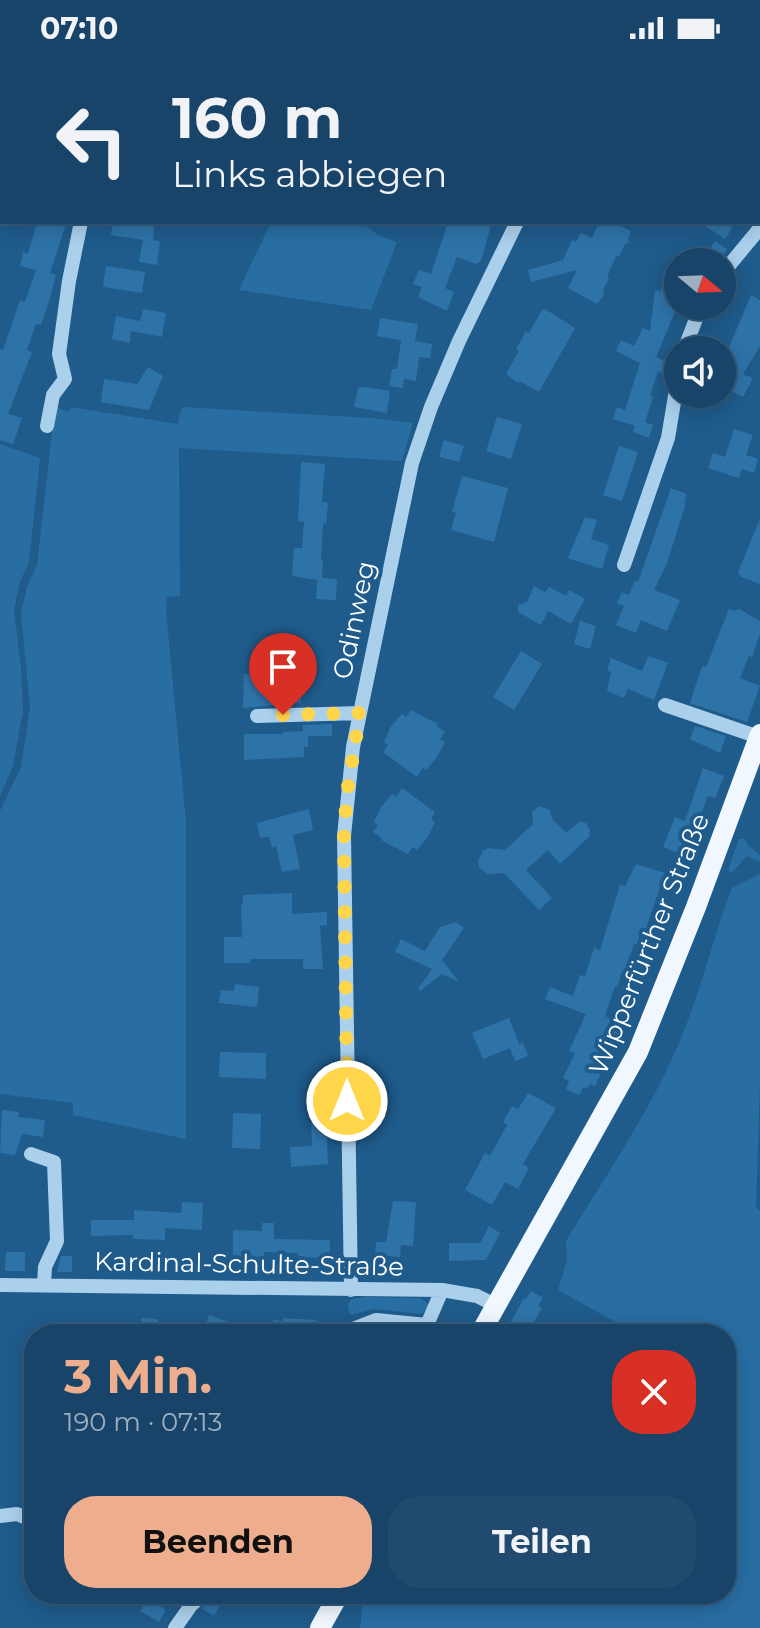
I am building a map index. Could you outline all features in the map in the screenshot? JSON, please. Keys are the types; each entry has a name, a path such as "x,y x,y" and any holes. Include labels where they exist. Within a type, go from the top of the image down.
{"main road":[{"name":"Wipperfürther Straße","path":"485,1324 638,1052 760,736"},
{"path":"320,1628 333,1604"}],"street":[{"path":"47,426 53,395 65,379 59,354 81,224"},
{"name":"Odinweg","path":"351,1290 344,836 347,793 360,713 412,463 431,407 459,341 516,224"},
{"path":"736,257 760,228"},
{"path":"624,565 668,438 673,408"},
{"path":"665,705 760,736"},
{"path":"257,716 360,713"},
{"path":"31,1154 54,1162 57,1241 45,1267 44,1285"},
{"name":"Kardinal-Schulte-Straße","path":"0,1285 442,1290 477,1296 495,1305"},
{"path":"427,1324 442,1290"},
{"path":"366,1324 376,1320 417,1324"},
{"path":"0,1516 17,1514 24,1517"},
{"path":"175,1628 193,1604"}],"shaded area":[{"path":"270,224 363,224 378,235 397,242 371,310 239,290"},
{"path":"55,407 69,412 71,407 178,424 182,407 413,423 402,461 179,448 180,596 167,597 166,611 186,822 186,1139 73,1115 73,1103 0,1094 0,811 21,767 30,707 21,613 27,587 37,565"},
{"path":"0,444 40,458 29,562 19,584 14,611 23,711 13,766 0,796"},
{"path":"739,839 745,839 760,855 760,862 747,856 732,873 728,870"},
{"path":"760,874 760,1083 756,1207 760,1211 760,1628 360,1628 363,1604 736,1604 736,1324 619,1324 558,1290 567,1260 566,1241 630,1137 673,1056 732,888"},
{"path":"421,1298 429,1305 421,1314 373,1309 352,1315 349,1313 348,1304 352,1299"}],"building":[{"path":"36,224 66,224 50,273 56,275 50,298 41,325 36,324 27,350 32,352 8,414 22,418 13,444 0,440 0,349 3,350 20,300 25,302 36,270 20,266 23,252 28,254"},
{"path":"113,224 155,224 153,240 160,241 157,265 139,262 143,240 111,235"},
{"path":"447,224 491,224 481,261 476,264 457,257 445,288 454,292 447,311 418,297 422,287 413,284 419,270 431,274"},
{"path":"598,224 616,224 631,231 629,243 625,244 619,257 616,256 607,277 604,295 597,304 568,288 577,270 531,282 528,270 563,260 572,240 576,242 581,233 592,238"},
{"path":"702,224 735,224 725,239"},
{"path":"715,241 726,248 710,248"},
{"path":"106,266 145,272 142,293 103,287"},
{"path":"664,277 664,320 672,320 656,357 664,361 664,366 661,373 658,372 650,395 653,397 645,422 653,425 649,438 633,432 635,426 613,419 617,407 625,410 640,363 616,351 621,340 634,346 643,328 650,331 655,290 661,291"},
{"path":"751,295 760,300 760,346 743,374 753,378 743,397 736,394 734,336"},
{"path":"143,309 166,313 162,337 131,331 130,343 112,339 116,316 140,321"},
{"path":"545,309 575,328 539,392 506,374 526,331 529,333"},
{"path":"380,318 418,324 415,341 432,344 430,358 419,357 416,381 404,379 403,388 389,386 392,369 397,369 401,340 377,336"},
{"path":"148,367 163,376 149,410 101,402 104,379 137,384"},
{"path":"358,388 390,391 387,413 354,407"},
{"path":"497,417 522,424 511,459 486,451"},
{"path":"734,429 753,435 746,455 758,459 754,473 742,469 739,478 708,468 713,453 725,457"},
{"path":"444,440 464,446 459,462 439,457"},
{"path":"619,446 638,452 622,501 603,495"},
{"path":"301,462 325,464 322,502 328,503 326,524 323,523 322,578 337,579 336,600 316,599 317,580 292,576 294,548 302,548 304,522 298,521"},
{"path":"462,476 508,488 494,542 451,530 456,513 452,512"},
{"path":"671,488 687,494 686,503 667,563 654,590 680,600 667,631 641,620 636,633 616,625 624,606 617,603 622,592 629,595 635,580 638,582"},
{"path":"585,517 597,520 591,539 609,545 602,569 568,558"},
{"path":"760,519 760,584 741,577 738,572"},
{"path":"534,586 545,592 549,587 566,596 569,590 585,599 571,624 548,611 541,625 518,612 518,605 527,602"},
{"path":"729,609 739,609 760,621 760,634 752,657 749,656 740,678 760,686 747,722 690,703 703,665 706,667"},
{"path":"580,621 596,626 590,649 574,644"},
{"path":"521,651 542,664 514,710 493,697"},
{"path":"648,656 668,663 654,700 628,689 624,698 607,691 611,672 607,671 611,658 642,671"},
{"path":"244,674 278,676 277,681 302,682 301,703 276,702 276,705 243,708"},
{"path":"411,710 438,724 436,726 445,732 440,739 445,742 437,757 426,770 423,767 417,777 383,752 388,745 384,742 391,726 402,714 406,717"},
{"path":"332,724 332,736 308,736 304,757 244,760 244,734 283,734 303,731 303,725"},
{"path":"695,726 726,736 720,753 690,739"},
{"path":"703,768 724,776 715,798 708,796 685,856 663,847 675,817 685,821"},
{"path":"402,788 435,812 431,819 435,822 428,837 417,850 413,847 408,854 381,840 373,832 378,825 374,822 381,807 392,794 396,797"},
{"path":"539,806 550,810 552,819 566,833 579,822 586,823 590,830 589,837 560,864 548,850 526,870 552,898 539,910 504,873 487,874 479,867 478,861 488,848 505,850 533,824 532,812"},
{"path":"309,809 313,830 293,835 300,869 282,872 276,846 272,848 269,837 260,838 257,823"},
{"path":"636,864 665,873 646,928 640,933 637,945 634,944 605,1016 624,1025 615,1043 610,1040 599,1065 604,1067 595,1086 590,1084 587,1089 583,1087 579,1095 566,1089 569,1081 563,1078 575,1053 569,1051 586,1014 545,999 550,987 573,996 580,975 585,976 594,948 600,950 620,885 625,886"},
{"path":"292,893 292,914 327,912 327,925 320,926 323,969 303,969 303,959 250,959 250,963 224,963 224,937 242,937 243,895"},
{"path":"456,922 464,928 442,960 459,982 442,974 420,991 418,989 432,969 395,952 401,939 425,951 440,927"},
{"path":"235,984 259,987 257,1007 219,1003 221,990 234,991"},
{"path":"509,1018 519,1044 523,1043 528,1056 515,1061 510,1048 483,1059 472,1033"},
{"path":"220,1052 266,1053 266,1079 219,1077"},
{"path":"528,1093 556,1108 523,1164 529,1168 518,1189 505,1182 492,1205 465,1190 485,1153 490,1156 507,1125 503,1122 512,1106 518,1109"},
{"path":"2,1110 19,1112 18,1117 45,1120 43,1137 22,1134 15,1155 0,1153"},
{"path":"233,1113 261,1114 260,1149 232,1148"},
{"path":"311,1114 326,1114 328,1164 291,1167 290,1147 312,1146"},
{"path":"393,1201 416,1202 413,1246 401,1245 400,1257 375,1255 376,1242 386,1242"},
{"path":"182,1202 203,1203 202,1230 165,1228 165,1240 133,1239 133,1235 91,1236 91,1220 134,1220 134,1210 181,1213"},
{"path":"262,1223 274,1223 274,1239 330,1240 330,1258 264,1252 264,1257 233,1256 233,1230 262,1231"},
{"path":"489,1226 500,1233 486,1260 449,1261 449,1243 480,1243"},
{"path":"6,1252 25,1252 25,1271 5,1271"},
{"path":"61,1256 72,1256 72,1272 57,1272"},
{"path":"531,1291 543,1298 538,1306 542,1308 534,1322 537,1324 510,1324 524,1298"},
{"path":"209,1315 229,1322 228,1324 206,1324"},
{"path":"141,1318 158,1319 158,1324 141,1324"},
{"path":"283,1318 315,1320 325,1324 273,1324 273,1320 283,1321"},
{"path":"145,1604 156,1604 166,1610 159,1622 140,1611"},
{"path":"204,1604 221,1604 214,1616 202,1609"}],"route":[{"path":"283,715 360,713 347,793 344,836 347,1101"}]}
